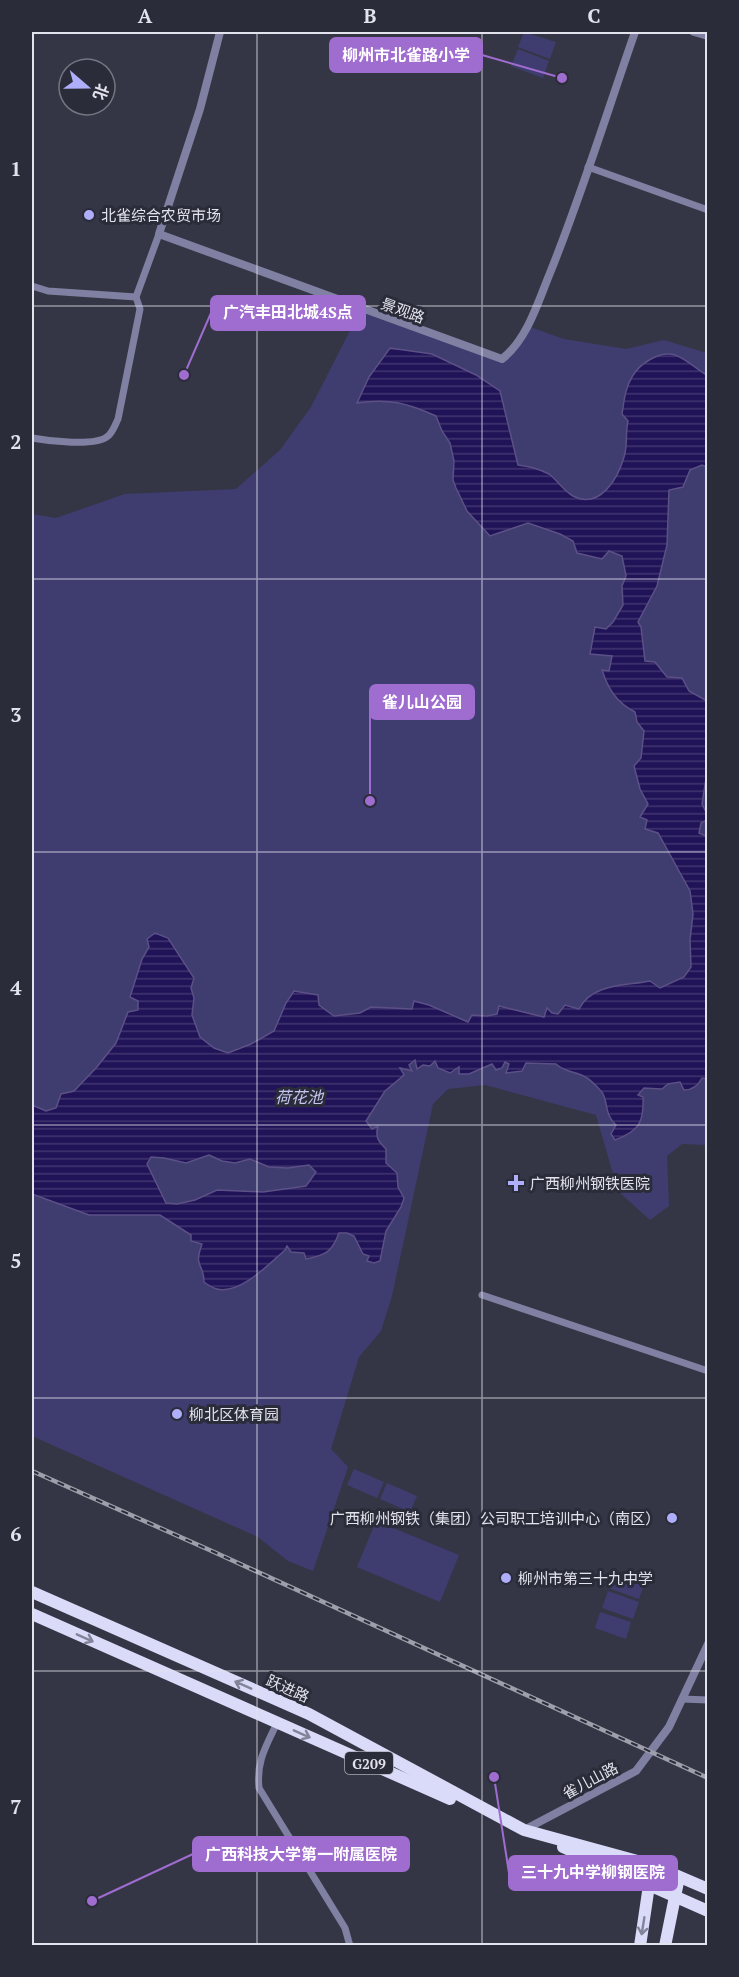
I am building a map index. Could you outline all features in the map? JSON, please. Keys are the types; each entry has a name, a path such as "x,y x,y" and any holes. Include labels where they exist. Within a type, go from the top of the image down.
{"highway":[{"name":"跃进路","path":"32,1592 309,1714 524,1830 652,1865 708,1889"},
{"name":"跃进路","path":"32,1614 708,1911"},
{"path":"640,1946 652,1865"},
{"path":"666,1946 679,1877"}],"street":[{"path":"32,438 94,441 107,438 113,430 118,419 140,309 136,297 200,109 220,32"},
{"name":"景观路","path":"159,234 502,360 513,351 532,315 565,236 635,32"},
{"path":"694,32 708,36"},
{"path":"588,167 708,210"},
{"path":"32,286 48,291 136,297"},
{"path":"482,1295 708,1371"},
{"name":"雀儿山路","path":"524,1830 636,1771 669,1727 708,1644"},
{"path":"682,1699 708,1700"},
{"path":"277,1723 262,1754 257,1771 259,1788 345,1928 350,1946"}],"shaded area":[{"path":"524,32 556,42 550,59 518,47"},
{"path":"518,49 549,61 543,78 511,66"},
{"path":"361,309 502,359 527,326 564,339 626,349 664,340 707,353 707,1145 682,1144 667,1156 669,1206 650,1220 618,1191 596,1115 485,1085 448,1089 433,1104 392,1296 381,1331 359,1357 331,1449 348,1467 313,1571 288,1561 258,1537 32,1436 32,514 56,518 125,494 236,489 280,450 311,407"},
{"path":"354,1469 384,1482 377,1498 347,1485"},
{"path":"387,1483 417,1496 410,1512 380,1499"},
{"path":"376,1521 459,1555 440,1602 357,1567"},
{"path":"614,1571 645,1582 639,1599 608,1588"},
{"path":"608,1591 639,1602 633,1619 602,1608"},
{"path":"600,1612 631,1622 626,1639 595,1628"}],"water":[{"name":"荷花池","path":"390,348 432,354 476,375 500,391 518,465 549,474 573,496 592,499 606,490 617,474 624,457 628,421 622,414 626,390 635,372 650,359 669,354 684,359 707,375 707,467 702,465 690,470 683,487 669,490 667,545 657,586 638,622 641,627 645,661 655,662 667,677 682,678 689,691 707,701 707,772 702,804 707,820 701,823 699,833 706,836 708,843 706,870 708,870 707,1079 702,1078 695,1087 687,1090 684,1090 680,1082 668,1084 662,1089 644,1088 638,1095 643,1097 641,1120 630,1133 615,1140 611,1134 616,1125 609,1116 601,1091 587,1078 556,1064 526,1063 522,1071 506,1073 509,1064 505,1062 502,1068 496,1070 492,1064 469,1074 459,1074 459,1067 450,1073 438,1068 435,1061 430,1066 423,1065 417,1069 415,1060 409,1065 412,1071 400,1068 404,1075 385,1091 366,1121 372,1129 378,1126 377,1136 386,1149 386,1163 397,1173 398,1187 404,1198 386,1231 380,1261 374,1263 367,1261 369,1256 363,1254 354,1236 339,1233 331,1249 319,1256 306,1259 304,1253 291,1252 287,1246 254,1277 226,1290 217,1289 204,1282 199,1262 202,1244 191,1241 191,1235 160,1215 89,1215 32,1194 32,1105 46,1111 56,1108 61,1094 74,1091 116,1043 128,1012 138,1010 138,1001 130,997 142,959 149,947 147,939 155,933 168,938 194,978 191,988 194,998 192,1015 200,1037 214,1048 228,1053 251,1044 274,1031 294,991 318,995 319,1005 334,1016 360,1013 371,1007 412,1009 414,1001 468,1022 472,1015 497,1014 499,1006 544,1017 547,1008 552,1013 558,1014 565,1005 579,1009 592,994 601,990 650,981 660,988 684,977 691,967 690,940 693,914 690,891 658,833 645,829 647,820 640,817 648,804 640,789 634,766 641,758 644,731 637,722 635,712 618,700 604,677 602,670 609,671 612,656 590,654 595,627 606,629 623,605 622,586 626,576 622,556 609,551 602,559 577,553 573,541 528,523 490,536 467,511 456,488 453,480 454,461 450,443 436,416 388,401 357,403 369,377","holes":["209,1155 222,1161 235,1163 250,1159 269,1167 288,1168 309,1165 316,1172 306,1186 263,1192 217,1190 195,1200 177,1204 166,1203 147,1164 151,1157 186,1163"]}],"railway":[{"path":"32,1471 708,1778"}],"place":[{"name":"柳州市北雀路小学","path":"562,78"},
{"name":"北雀综合农贸市场","path":"89,215"},
{"name":"广汽丰田北城4S点","path":"184,375"},
{"name":"雀儿山公园","path":"370,801"},
{"name":"广西柳州钢铁医院","path":"516,1183"},
{"name":"柳北区体育园","path":"177,1414"},
{"name":"广西柳州钢铁（集团）公司职工培训中心（南区）","path":"672,1518"},
{"name":"柳州市第三十九中学","path":"506,1578"},
{"name":"三十九中学柳钢医院","path":"494,1777"},
{"name":"广西科技大学第一附属医院","path":"92,1901"}]}
